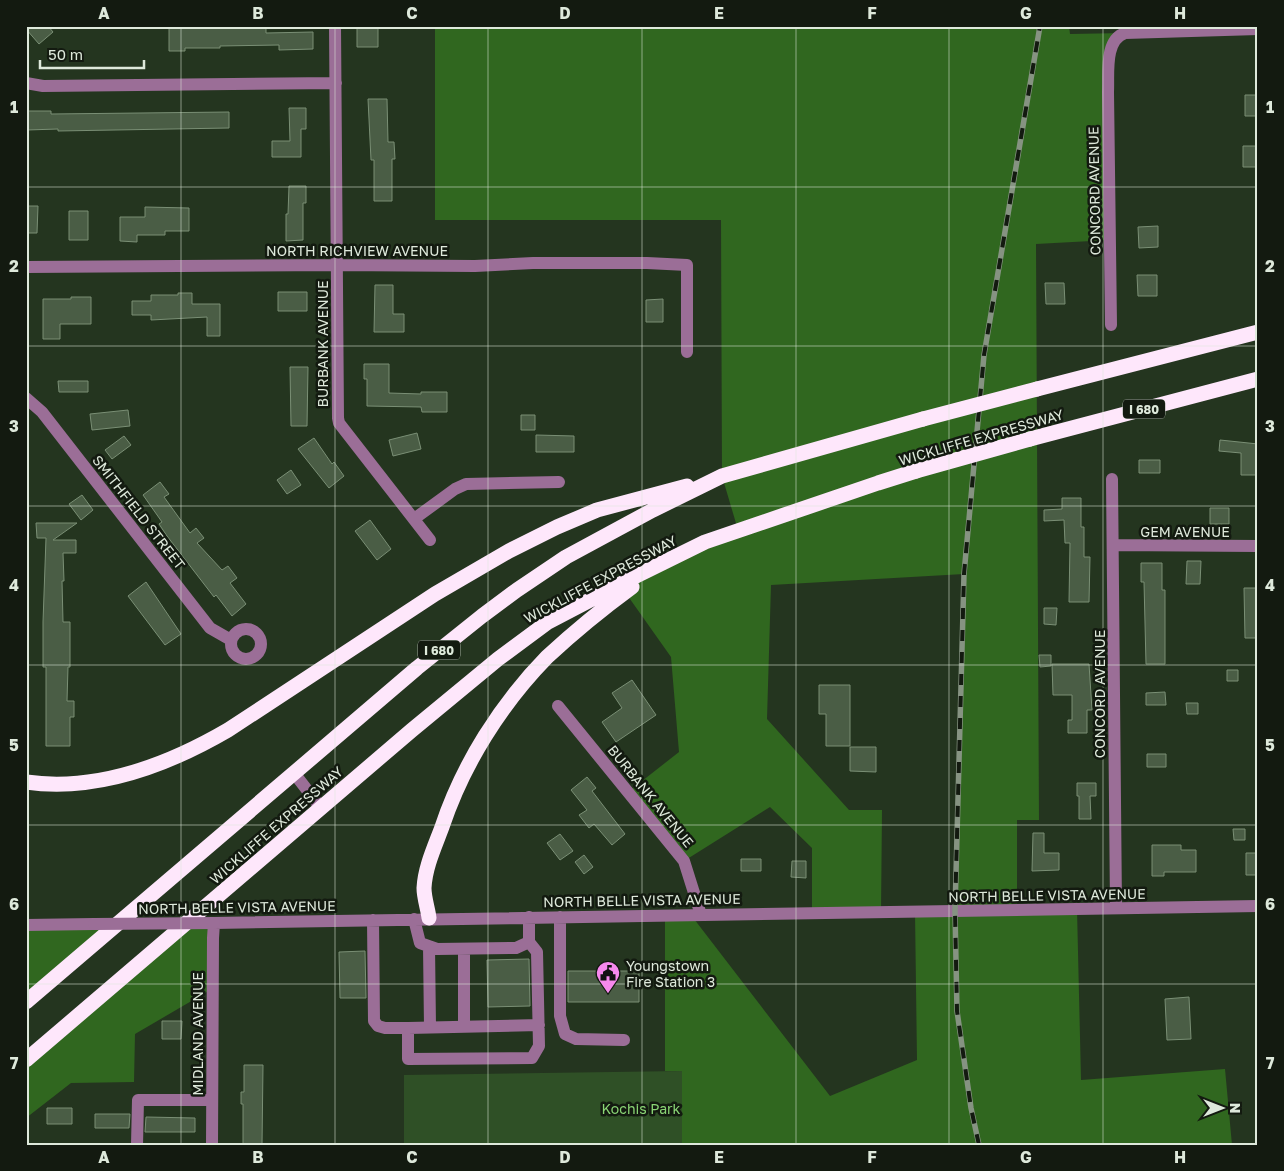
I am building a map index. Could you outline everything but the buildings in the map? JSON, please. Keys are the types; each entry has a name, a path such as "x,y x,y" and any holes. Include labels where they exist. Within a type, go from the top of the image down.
{"highway":[{"name":"WICKLIFFE EXPRESSWAY","path":"26,1002 417,668 482,616 566,557 653,510 722,476 1037,388 1258,332"},
{"name":"WICKLIFFE EXPRESSWAY","path":"26,1060 455,694 548,622 705,542 738,530 878,482 1258,378"},
{"path":"26,782 52,785 100,780 132,773 175,758 228,730 435,594 508,551 556,527 597,510 722,476"},
{"path":"422,919 426,871 447,810 458,786 494,724 522,686 547,658 583,625 662,563"}],"street":[{"name":"BURBANK AVENUE","path":"335,26 339,423 430,540"},
{"name":"CONCORD AVENUE","path":"1111,325 1108,92 1110,56 1116,38 1124,32 1258,29"},
{"path":"26,83 43,86 336,83"},
{"name":"NORTH RICHVIEW AVENUE","path":"26,267 475,266 534,263 647,263 687,266 687,352"},
{"name":"SMITHFIELD STREET","path":"26,398 42,412 210,628 231,640"},
{"name":"CONCORD AVENUE","path":"1112,478 1116,908"},
{"path":"414,519 466,484 559,482"},
{"name":"GEM AVENUE","path":"1113,545 1258,546"},
{"name":"BURBANK AVENUE","path":"558,706 684,861 701,915"},
{"path":"294,773 320,808"},
{"name":"NORTH BELLE VISTA AVENUE","path":"26,925 1258,906"},
{"path":"560,916 560,1016 565,1034 576,1039 624,1040"},
{"path":"408,1028 408,1058 532,1058 539,1046 537,952 529,942 529,917"},
{"path":"422,919 420,943 437,949 516,948 529,942"},
{"path":"373,920 374,1021 378,1026 385,1028 430,1028 538,1025"},
{"name":"MIDLAND AVENUE","path":"212,1145 214,923"},
{"path":"429,946 430,1028"},
{"path":"464,949 464,1027"},
{"path":"137,1145 138,1100 212,1100"}],"green space":[{"path":"435,26 1069,26 1070,34 1125,33 1113,42 1110,240 1036,244 1039,820 1017,820 1017,910 1077,909 1081,1080 1225,1069 1232,1145 682,1145 682,1071 665,1071 665,915 691,915 830,1096 917,1060 915,912 955,911 964,574 771,585 767,719 849,810 882,810 881,912 812,913 812,848 770,807 684,861 628,792 679,752 671,657 625,592 662,563 738,530 722,476 721,220 435,220"},
{"path":"189,921 214,923 212,989 135,1034 134,1082 71,1083 26,1118 26,1060"},
{"path":"119,923 26,1002 26,925"},
{"name":"Kochis Park","path":"682,1071 682,1145 404,1145 404,1075"}],"railway":[{"path":"979,1145 971,1108 957,1011 955,911 964,574 984,355 1040,26"}],"place":[{"name":"Youngstown Fire Station 3","path":"608,994"}]}
